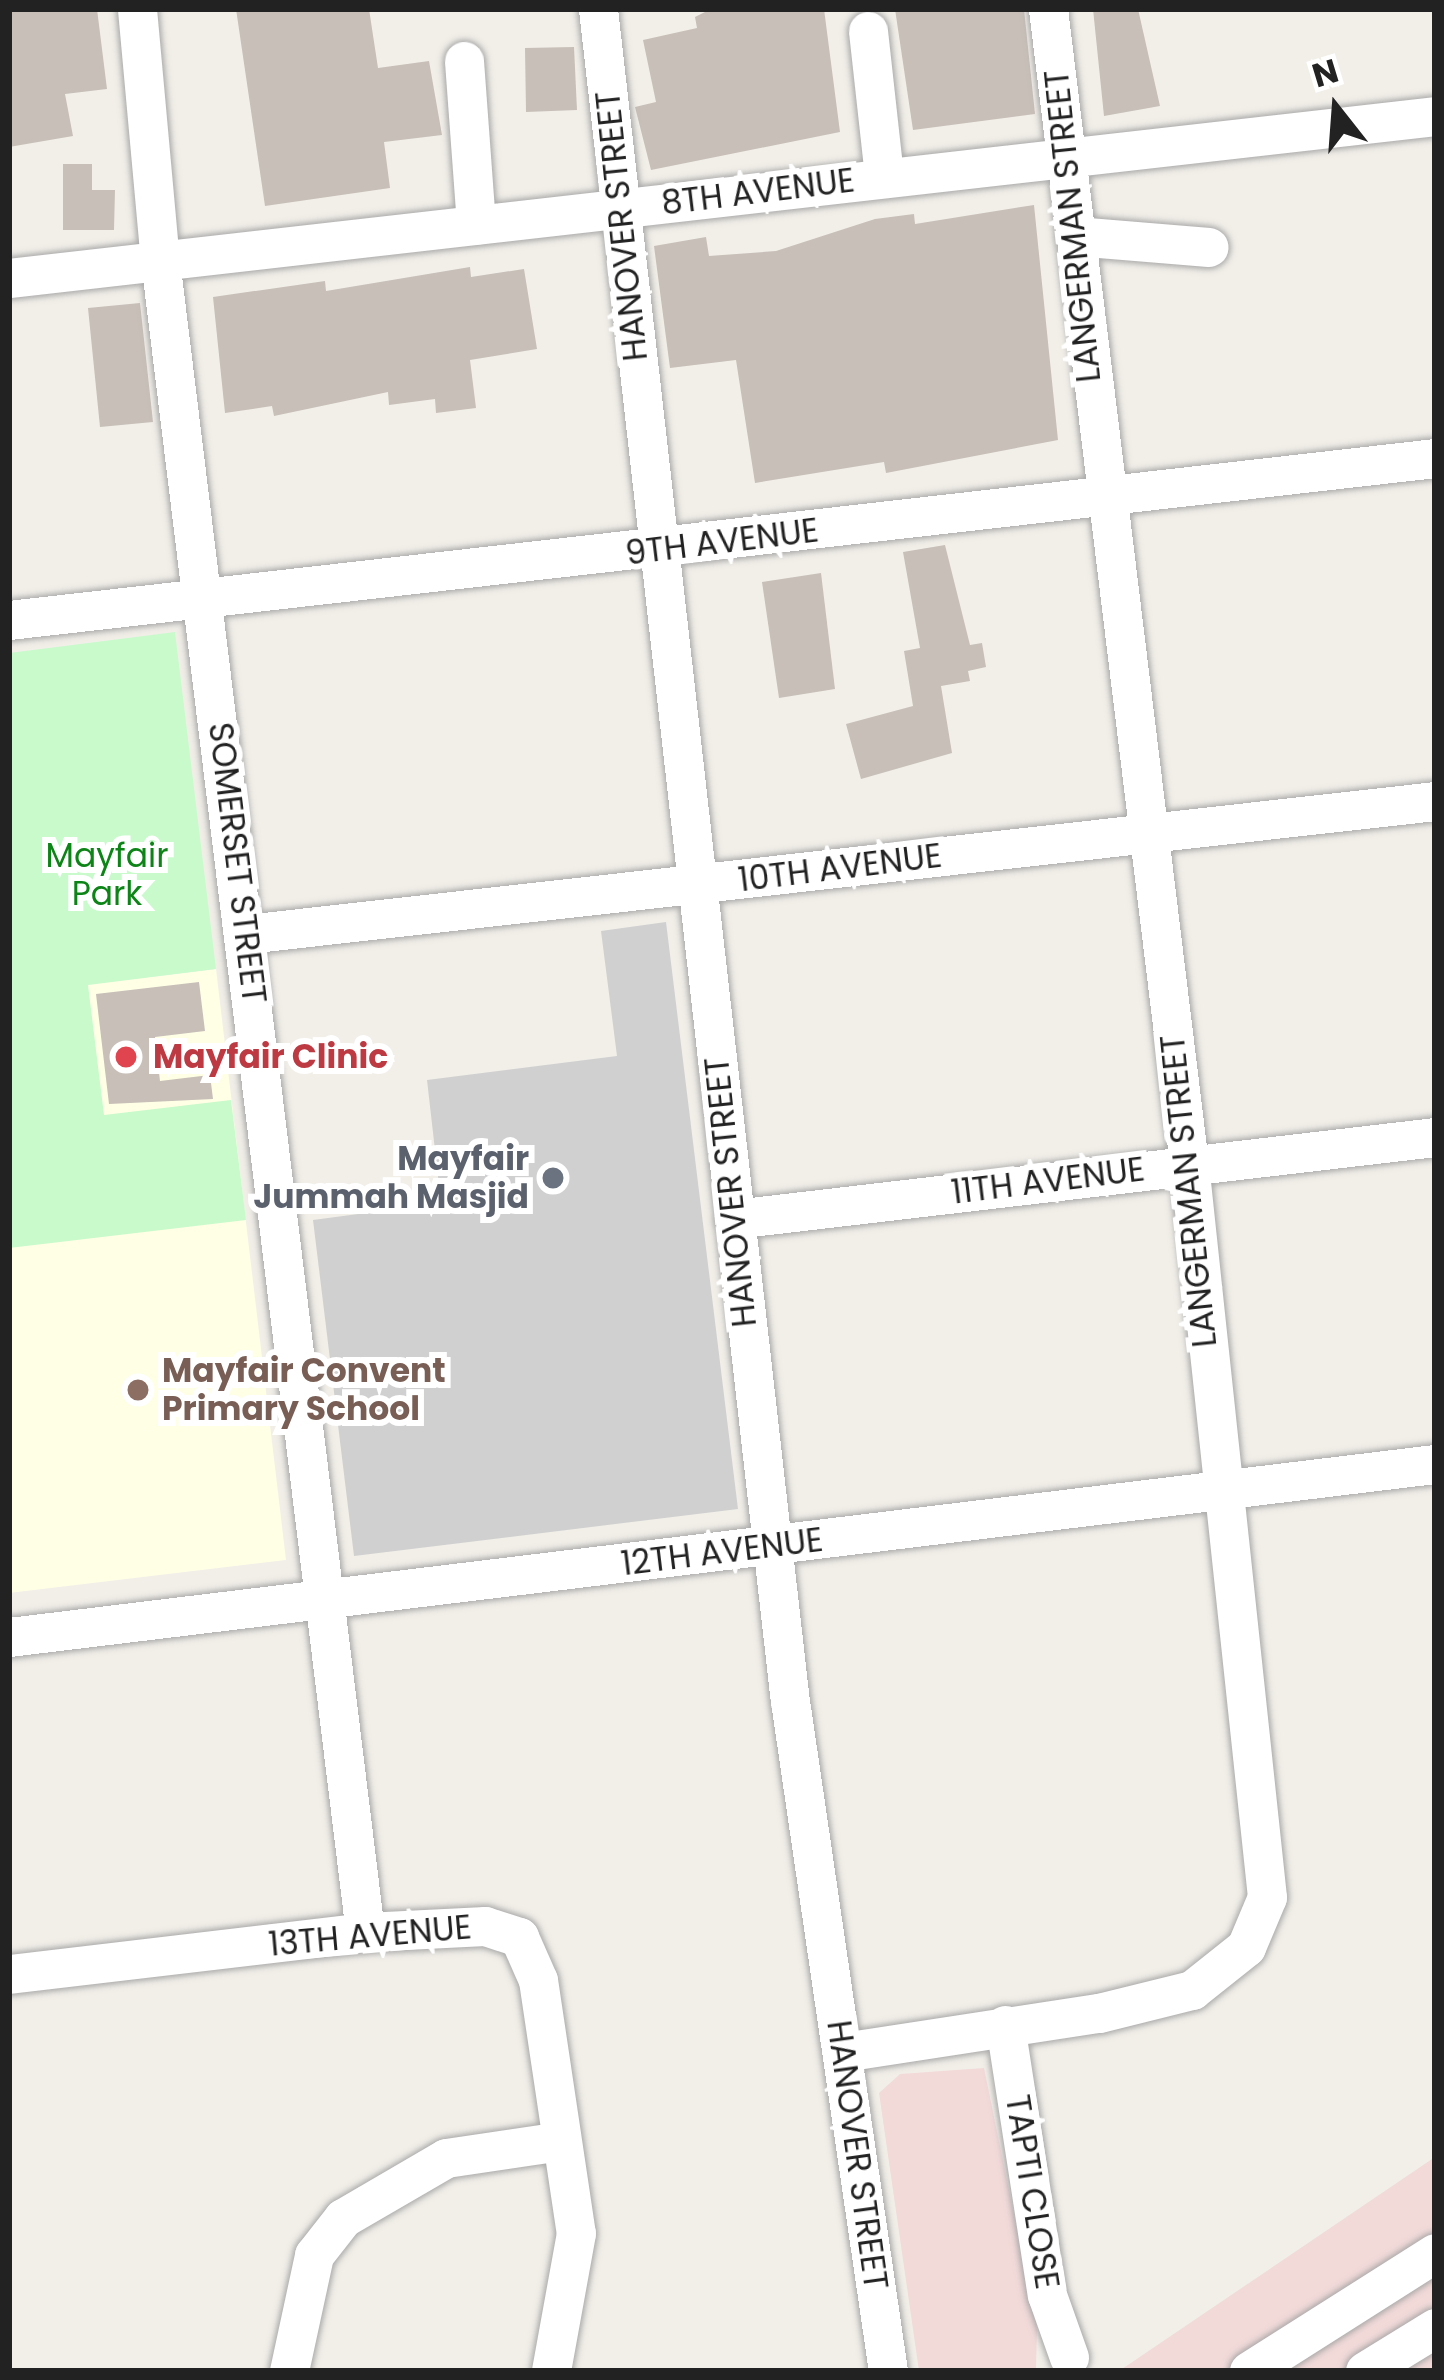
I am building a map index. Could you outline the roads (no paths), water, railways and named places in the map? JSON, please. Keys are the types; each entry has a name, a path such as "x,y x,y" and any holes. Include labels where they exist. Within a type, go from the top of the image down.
{"street":[{"name":"SOMERSET STREET","path":"136,9 160,260 365,1932"},
{"name":"HANOVER STREET","path":"598,9 772,1546 888,2371"},
{"name":"LANGERMAN STREET","path":"843,2052 1192,1990 1227,1968 1261,1920 1264,1850 1221,1491 1189,1164 1102,494 1048,9"},
{"path":"868,32 884,177"},
{"path":"464,61 476,225"},
{"name":"8TH AVENUE","path":"9,278 1435,116"},
{"path":"1075,236 1209,247"},
{"name":"9TH AVENUE","path":"9,620 1435,458"},
{"name":"10TH AVENUE","path":"246,934 1435,801"},
{"name":"11TH AVENUE","path":"734,1219 1435,1136"},
{"name":"12TH AVENUE","path":"9,1637 1435,1464"},
{"name":"13TH AVENUE","path":"9,1974 365,1932 485,1926 519,1937 538,1979 576,2233 551,2371"},
{"name":"TAPTI CLOSE","path":"1005,2025 1047,2295 1069,2357"},
{"path":"289,2371 314,2255 343,2218 434,2162 561,2141"},
{"path":"1250,2371 1435,2253"},
{"path":"1365,2371 1435,2328"}],"place":[{"name":"Mayfair Clinic","path":"126,1057"},
{"name":"Mayfair Jummah Masjid","path":"553,1178"},
{"name":"Mayfair Convent Primary School","path":"138,1390"}],"park label":[{"name":"Mayfair Park","path":"107,875"}]}
